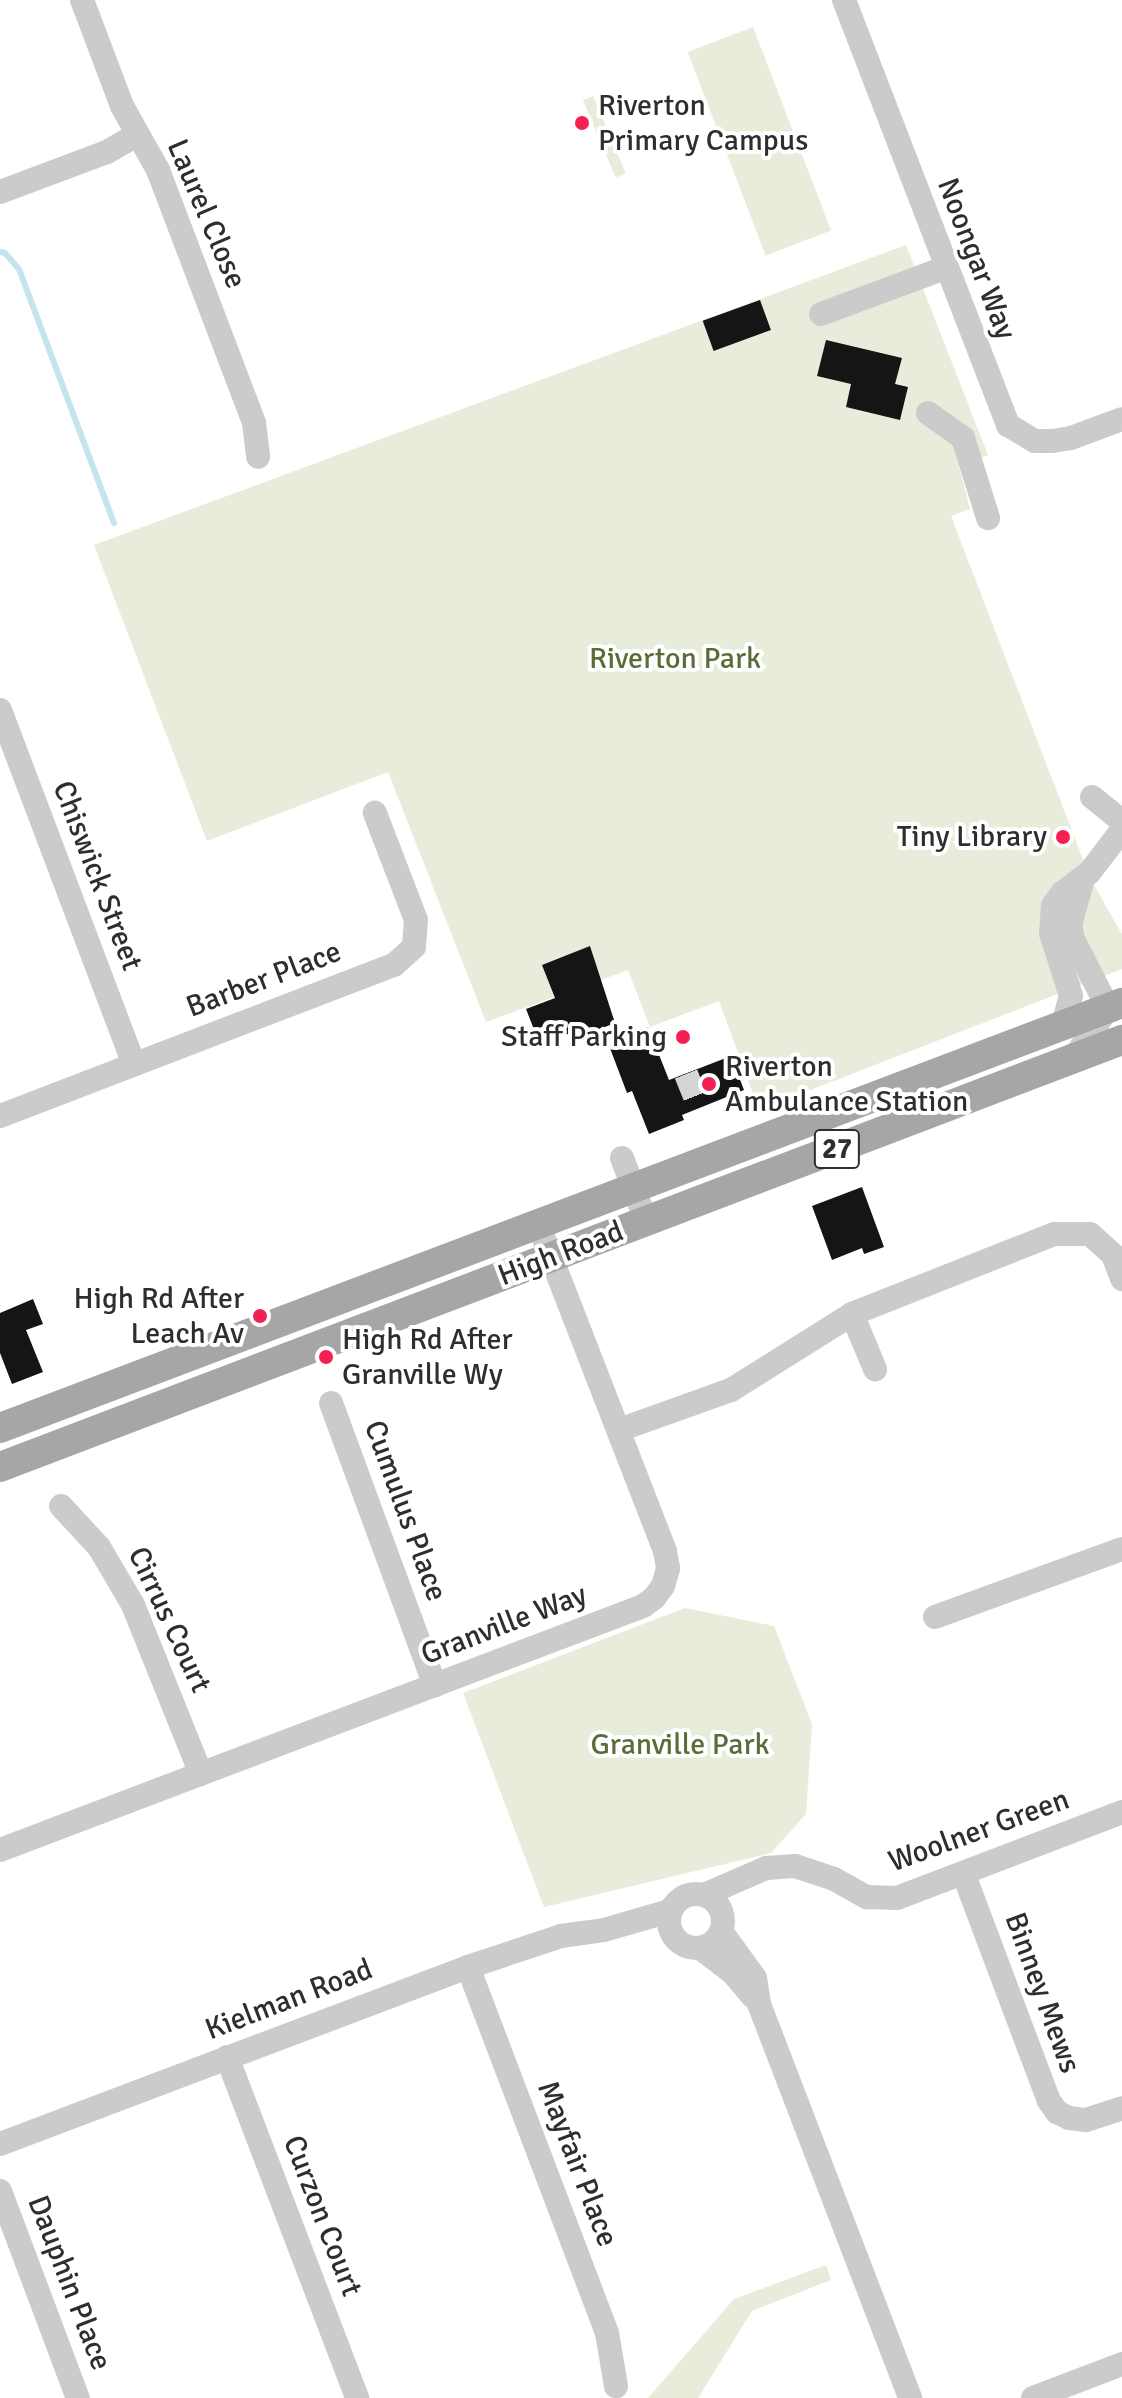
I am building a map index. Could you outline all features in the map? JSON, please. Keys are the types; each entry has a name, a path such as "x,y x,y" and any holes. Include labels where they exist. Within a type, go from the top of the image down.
{"main road":[{"name":"High Road","path":"0,1428 1115,1005"},
{"name":"High Road","path":"0,1467 1122,1040"}],"street":[{"name":"Laurel Close","path":"82,0 137,135 158,170 254,423 258,457"},
{"name":"Noongar Way","path":"844,0 1008,425 1035,441 1052,441 1071,438 1122,419"},
{"path":"0,192 107,152 137,135"},
{"path":"821,314 945,268"},
{"path":"928,413 963,438 988,518"},
{"name":"Chiswick Street","path":"0,710 134,1064"},
{"path":"1092,797 1122,821"},
{"name":"Barber Place","path":"0,1116 394,965 414,947 416,920 375,813"},
{"path":"1063,1025 1071,996 1049,924 1053,906 1062,893 1083,879 1122,830"},
{"path":"1074,1058 1115,1005 1073,939 1070,925 1083,879"},
{"path":"622,1158 646,1221"},
{"name":"Granville Way","path":"0,1850 643,1606 663,1586 668,1568 665,1551 538,1224"},
{"path":"619,1430 731,1390 852,1314 1054,1234 1090,1234 1113,1255 1122,1279"},
{"path":"852,1314 875,1369"},
{"name":"Cumulus Place","path":"331,1403 435,1685"},
{"name":"Cirrus Court","path":"61,1506 99,1547 133,1605 201,1774"},
{"path":"935,1617 1122,1549"},
{"name":"Woolner Green","path":"766,1868 807,1869 867,1897 881,1899 912,1894 1122,1812"},
{"path":"704,1895 766,1868"},
{"path":"700,1948 717,1939 722,1921 766,1868"},
{"name":"Binney Mews","path":"964,1875 1049,2101 1057,2112 1069,2118 1086,2120 1122,2108"},
{"name":"Kielman Road","path":"0,2144 468,1967 561,1936 604,1930 670,1911 680,1898 704,1895 712,1898 755,1978 759,2004 910,2398"},
{"path":"670,1911 669,1926 676,1939"},
{"name":"Kielman Road","path":"604,1930 676,1939 687,1947 700,1948 733,1973 759,2004"},
{"name":"Mayfair Place","path":"468,1967 607,2333 616,2386"},
{"name":"Curzon Court","path":"227,2057 357,2398"},
{"name":"Dauphin Place","path":"0,2191 78,2398"},
{"path":"1033,2398 1122,2364"}],"green space":[{"path":"753,27 831,231 766,256 688,52"},
{"path":"593,96 626,173 616,178 583,100"},
{"name":"Riverton Park","path":"906,245 988,455 959,466 970,509 951,516 1091,880 1122,934 1122,969 759,1110 719,1001 650,1027 628,970 486,1022 388,772 207,841 94,545"},
{"name":"Granville Park","path":"685,1608 774,1626 812,1724 806,1814 771,1853 544,1907 463,1693"},
{"path":"826,2265 831,2280 752,2311 698,2398 648,2398 734,2299"}],"building":[{"path":"760,300 771,330 714,351 703,321"},
{"path":"826,340 902,358 895,384 908,387 900,420 846,407 851,384 817,376"},
{"path":"590,946 615,1023 590,1033 588,1026 540,1045 526,1009 555,998 542,965"},
{"path":"648,1027 669,1080 731,1056 744,1090 682,1115 684,1120 649,1134 632,1091 627,1093 608,1043"},
{"path":"862,1187 884,1247 864,1254 862,1248 832,1260 812,1206"},
{"path":"33,1299 43,1324 26,1330 43,1372 12,1384 0,1353 0,1313"}],"waterway":[{"path":"0,252 5,253 19,269 114,523"}],"tunnel":[{"path":"686,1074 699,1107"}],"place":[{"name":"Riverton Primary Campus","path":"582,123"},
{"name":"Tiny Library","path":"1063,837"},
{"name":"Staff Parking","path":"683,1037"},
{"name":"Riverton Ambulance Station","path":"709,1084"},
{"name":"High Rd After Leach Av","path":"260,1316"},
{"name":"High Rd After Granville Wy","path":"326,1357"}]}
